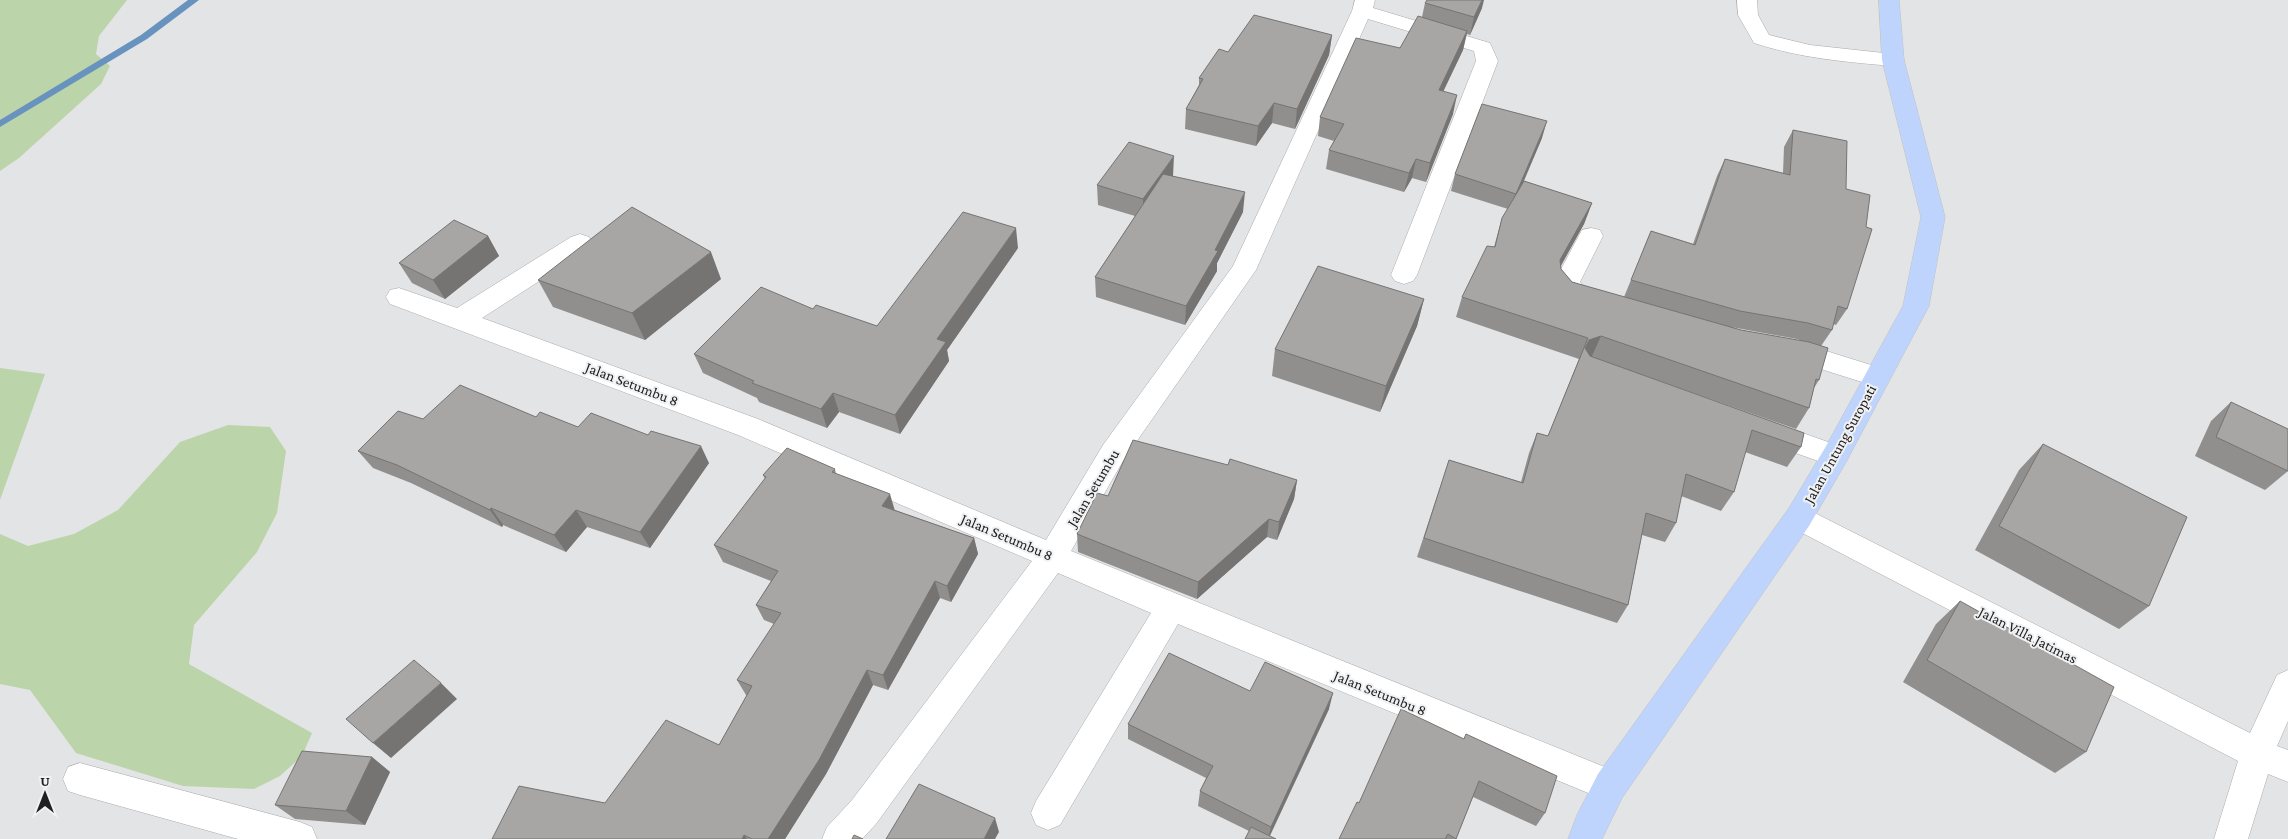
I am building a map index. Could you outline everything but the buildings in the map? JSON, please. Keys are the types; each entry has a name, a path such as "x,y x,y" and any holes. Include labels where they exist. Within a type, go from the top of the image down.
{"main road":[{"name":"Jalan Untung Suropati","path":"1585,839 1589,827 1610,786 1799,516 1835,456 1916,306 1933,217 1893,60 1889,0"}],"street":[{"path":"1747,0 1748,15 1761,39 1784,47 1893,60"},
{"path":"1364,5 1483,47 1487,60 1404,275"},
{"name":"Jalan Setumbu","path":"839,839 864,812 1052,557 1113,453 1244,270 1364,5"},
{"path":"1591,236 1567,282 1568,289 1573,294 1617,307"},
{"path":"460,319 580,243"},
{"name":"Jalan Setumbu 8","path":"400,297 748,427 1171,607 1610,786"},
{"path":"1767,345 1797,351 1878,377"},
{"path":"1741,422 1835,456"},
{"name":"Jalan Villa Jatimas","path":"1799,516 2256,754 2288,766"},
{"path":"1048,812 1171,607"},
{"path":"2231,839 2256,754 2288,685"},
{"path":"80,780 300,839"}],"green space":[{"path":"0,0 127,0 99,36 96,54 110,66 101,84 19,158 0,171"},
{"path":"0,368 45,374 0,500"},
{"path":"228,425 270,427 286,451 277,513 257,552 194,625 189,664 312,733 302,756 280,776 254,789 183,786 76,753 30,690 0,684 0,534 28,546 74,534 118,510 180,442"}],"waterway":[{"path":"0,124 144,37 194,0"}]}
